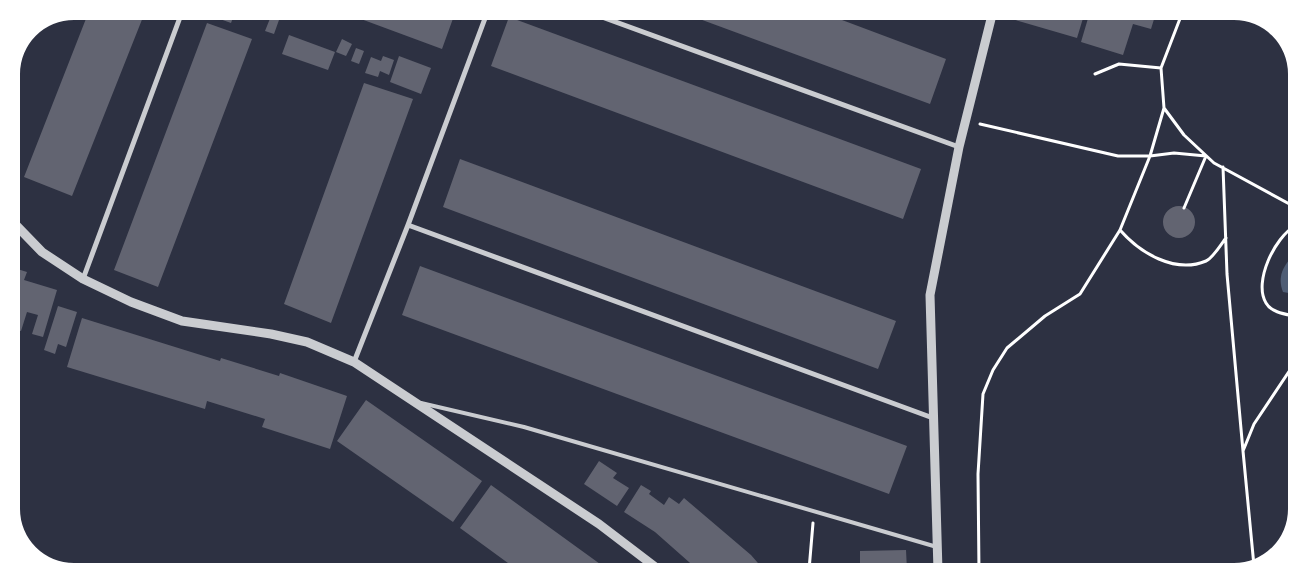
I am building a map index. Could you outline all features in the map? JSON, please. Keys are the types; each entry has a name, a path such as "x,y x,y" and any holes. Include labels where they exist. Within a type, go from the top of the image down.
{"street":[{"path":"83,279 179,20"},
{"path":"354,362 408,225 484,20"},
{"path":"610,20 959,147"},
{"path":"938,563 930,295 959,147 991,20"},
{"path":"408,225 934,418"},
{"path":"20,229 42,252 83,279 131,302 182,321 271,334 307,342 354,362 416,401 599,524 650,563"}],"lane":[{"path":"416,401 524,427 937,546"}],"path":[{"path":"979,563 978,474 983,394 993,370 1007,348 1045,316 1080,294 1120,230 1150,156 1164,108 1160,68 1179,20"},
{"path":"1095,74 1119,64 1160,68"},
{"path":"1164,108 1184,135 1206,156 1223,168 1288,203"},
{"path":"965,120 1118,156 1150,156 1174,153 1206,156"},
{"path":"1184,208 1206,156"},
{"path":"1223,168 1226,238 1253,559"},
{"path":"1120,230 1132,244 1160,260 1180,267 1207,260 1226,238"},
{"path":"1288,233 1274,247 1265,267 1262,291 1266,304 1277,312 1288,315"},
{"path":"1243,451 1254,424 1288,373"},
{"path":"810,563 814,510"}],"water":[{"path":"1287,262 1288,293 1283,292 1281,287 1281,276"}],"building":[{"path":"85,20 142,20 72,196 24,177"},
{"path":"269,20 279,20 274,34 265,31"},
{"path":"364,20 452,20 442,49"},
{"path":"508,20 517,20 921,169 903,219 491,66"},
{"path":"702,20 842,20 946,59 930,104"},
{"path":"1015,20 1082,20 1077,38"},
{"path":"1088,20 1154,20 1151,29 1133,24 1123,55 1081,42"},
{"path":"207,23 252,39 158,287 114,270"},
{"path":"289,35 335,52 328,70 282,54"},
{"path":"342,39 352,44 346,56 336,52"},
{"path":"356,48 364,51 359,64 351,61"},
{"path":"383,56 394,60 389,75 380,71 378,77 365,73 371,57 381,61"},
{"path":"399,56 431,68 421,94 390,82"},
{"path":"364,83 413,99 331,323 284,304"},
{"path":"460,159 896,321 878,369 443,207"},
{"path":"1179,206 1185,207 1190,211 1194,216 1194,228 1190,233 1185,237 1179,238 1173,237 1168,233 1164,228 1163,222 1164,216 1168,211 1173,207"},
{"path":"420,266 907,446 889,494 402,315"},
{"path":"20,270 27,272 24,280 57,290 43,337 32,334 38,315 27,312 21,331"},
{"path":"58,306 77,312 66,347 58,344 55,354 44,350"},
{"path":"82,318 220,361 221,358 279,376 280,373 347,396 330,449 262,427 265,419 207,401 205,409 67,367"},
{"path":"366,400 482,481 453,522 337,441"},
{"path":"599,461 617,473 613,478 629,488 617,506 584,484"},
{"path":"491,485 599,563 508,563 460,528"},
{"path":"641,485 651,491 649,494 664,505 669,497 679,504 684,498 758,563 690,563 655,532 624,512"},
{"path":"906,550 907,563 860,563 860,551"}]}
